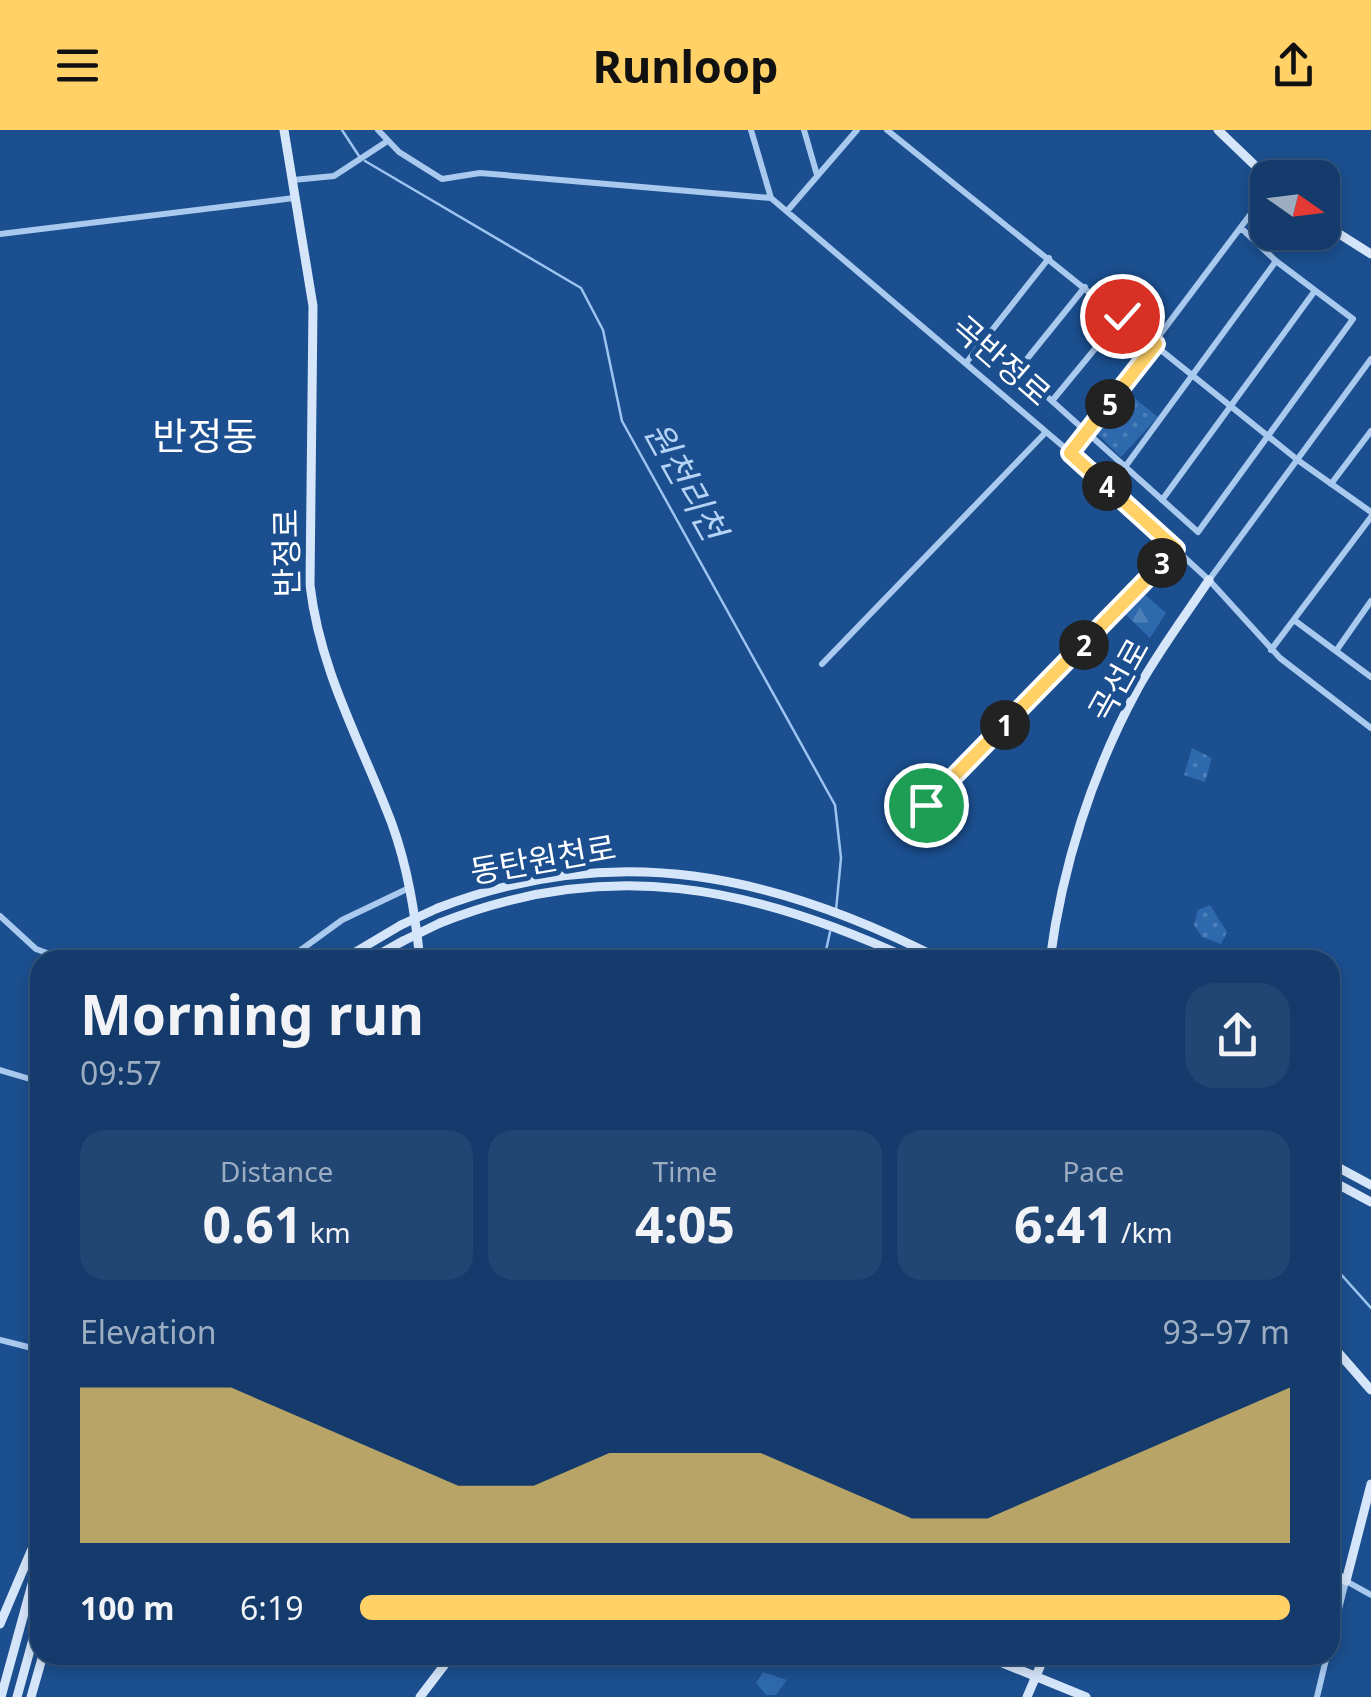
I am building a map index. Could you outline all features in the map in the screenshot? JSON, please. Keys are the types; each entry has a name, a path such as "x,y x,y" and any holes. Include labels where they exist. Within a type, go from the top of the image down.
{"main road":[{"name":"반정로","path":"284,130 312,306 313,616 345,720 394,828 418,950"},
{"path":"1218,130 1250,161"},
{"path":"1340,234 1371,254"},
{"name":"곡선로","path":"1052,950 1070,856 1092,790 1138,690 1209,580"},
{"name":"동탄원천로","path":"359,950 438,908 502,886 617,870 687,872 766,888 849,916 922,950"},
{"name":"동탄원천로","path":"387,950 440,923 513,899 614,884 684,886 762,902 887,950"},
{"path":"1340,1169 1371,1186"},
{"path":"1340,1185 1371,1202"},
{"path":"1340,1355 1371,1390"},
{"path":"1340,1578 1346,1581 1371,1484"},
{"path":"0,1624 30,1554"},
{"path":"0,1697 30,1590"},
{"path":"17,1697 30,1650"},
{"path":"31,1697 40,1665"},
{"path":"420,1697 444,1665"},
{"path":"1009,1665 1086,1697"},
{"path":"1028,1697 1041,1665"}],"street":[{"path":"378,130 386,142 442,179 480,173 771,198 750,130"},
{"path":"804,130 817,175"},
{"path":"788,210 857,130"},
{"path":"888,130 1371,515 1271,650"},
{"path":"293,180 343,172 386,142"},
{"path":"0,234 294,198"},
{"name":"곡반정로","path":"771,198 1070,453 1209,580 1271,650 1371,728"},
{"path":"1070,453 1250,216"},
{"path":"984,340 1198,532 1354,319 1314,292 1241,228"},
{"path":"966,363 1049,258"},
{"path":"1126,467 1276,261"},
{"path":"1018,370 1084,286"},
{"path":"1162,500 1314,292"},
{"path":"1052,401 1122,316"},
{"name":"곡선로","path":"1209,580 1371,359"},
{"path":"1331,484 1371,431"},
{"path":"822,664 1046,432"},
{"path":"926,805 1176,549"},
{"path":"1336,651 1371,601"},
{"path":"1294,620 1371,677"},
{"path":"300,950 342,920 409,888"},
{"path":"0,916 36,950"},
{"path":"0,1070 30,1079"},
{"path":"0,1340 30,1348"},
{"path":"1340,1605 1346,1581 1371,1595"},
{"path":"1317,1697 1325,1665"}],"green space":[{"path":"1123,389 1158,417 1121,457 1092,429"},
{"path":"1142,592 1166,613 1150,638 1123,612"},
{"path":"1192,748 1212,758 1205,782 1184,775"},
{"path":"1210,905 1227,932 1221,944 1202,937 1194,925 1198,910"},
{"path":"763,1672 787,1680 776,1695 766,1695 756,1683"}],"waterway":[{"name":"원천리천","path":"342,130 359,156"},
{"name":"원천리천","path":"365,161 581,288 603,330 622,421 835,805 841,858 836,910"},
{"name":"원천리천","path":"826,950 830,932"},
{"name":"원천리천","path":"1340,1273 1371,1308"}],"district":[{"name":"반정동","path":"205,437"}],"route":[{"path":"926,805 1176,549 1070,453 1156,344 1122,316"}]}
